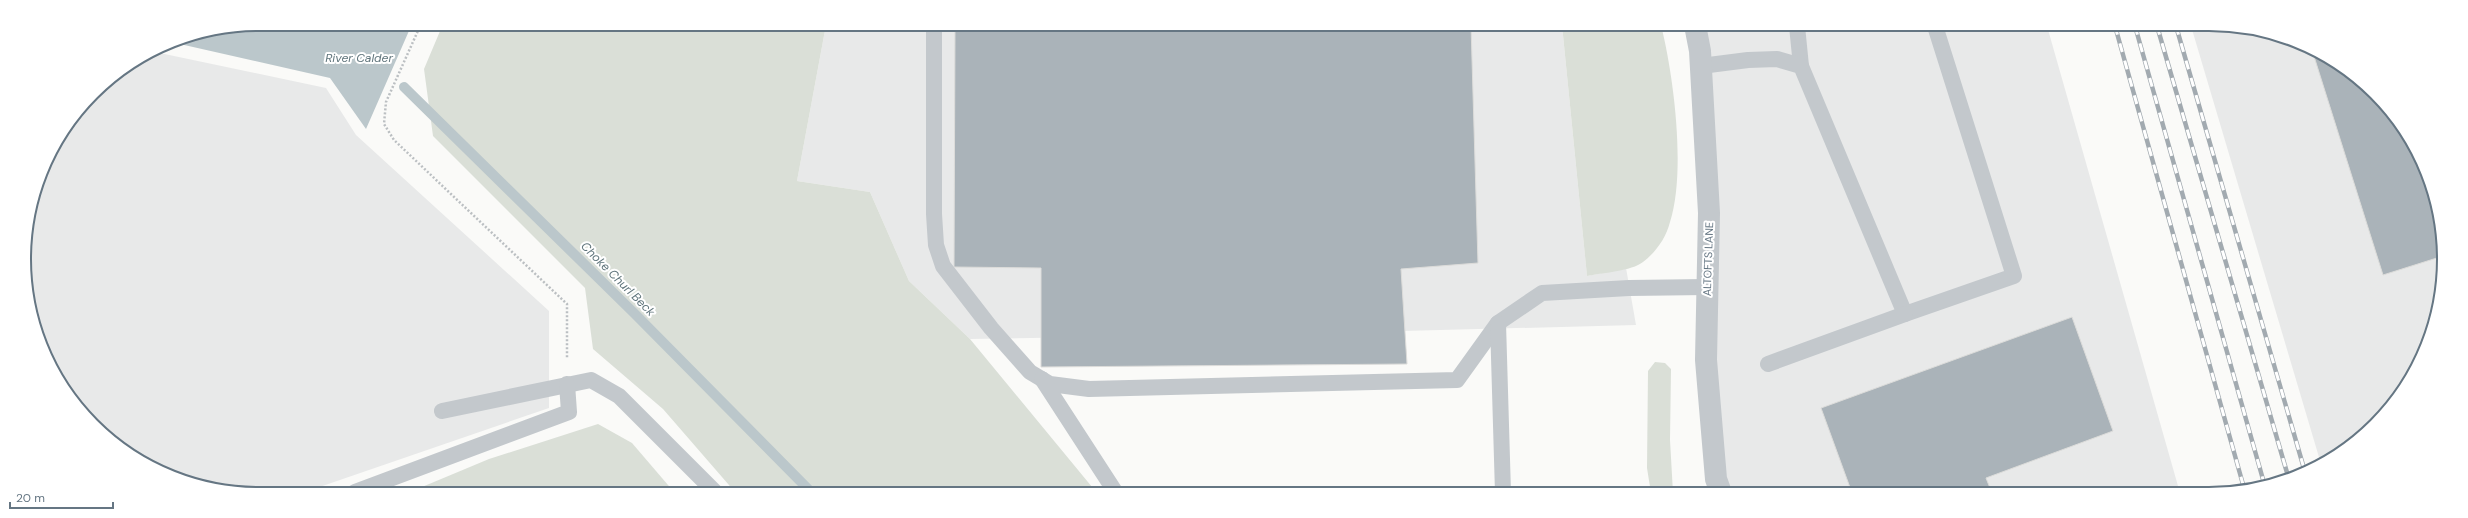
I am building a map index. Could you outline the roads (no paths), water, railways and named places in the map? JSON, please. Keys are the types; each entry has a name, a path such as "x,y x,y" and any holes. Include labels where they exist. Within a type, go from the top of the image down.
{"street":[{"name":"ALTOFTS LANE","path":"1696,31 1701,66 1709,213 1706,287 1706,360 1716,478 1720,487"}],"lane":[{"path":"934,31 934,214 936,245 943,266 991,328 1030,372 1050,384 1089,388 1457,380 1498,323 1542,293 1629,288 1706,287"},
{"path":"1798,31 1801,66 1905,314"},
{"path":"1768,364 2014,276 1936,31"},
{"path":"1701,66 1748,60 1777,59 1801,66"},
{"path":"1498,323 1503,487"},
{"path":"1042,379 1112,487"},
{"path":"442,411 591,380 619,396 710,487"},
{"path":"368,487 569,412 567,384"}],"water":[{"name":"River Calder","path":"244,31 409,31 366,129 330,78 182,44 215,35"}],"waterway":[{"name":"Choke Churl Beck","path":"404,87 634,313 806,487"}],"railway":[{"path":"2116,31 2243,484"},
{"path":"2136,31 2263,480"},
{"path":"2158,31 2287,473"},
{"path":"2177,31 2303,466"}]}
